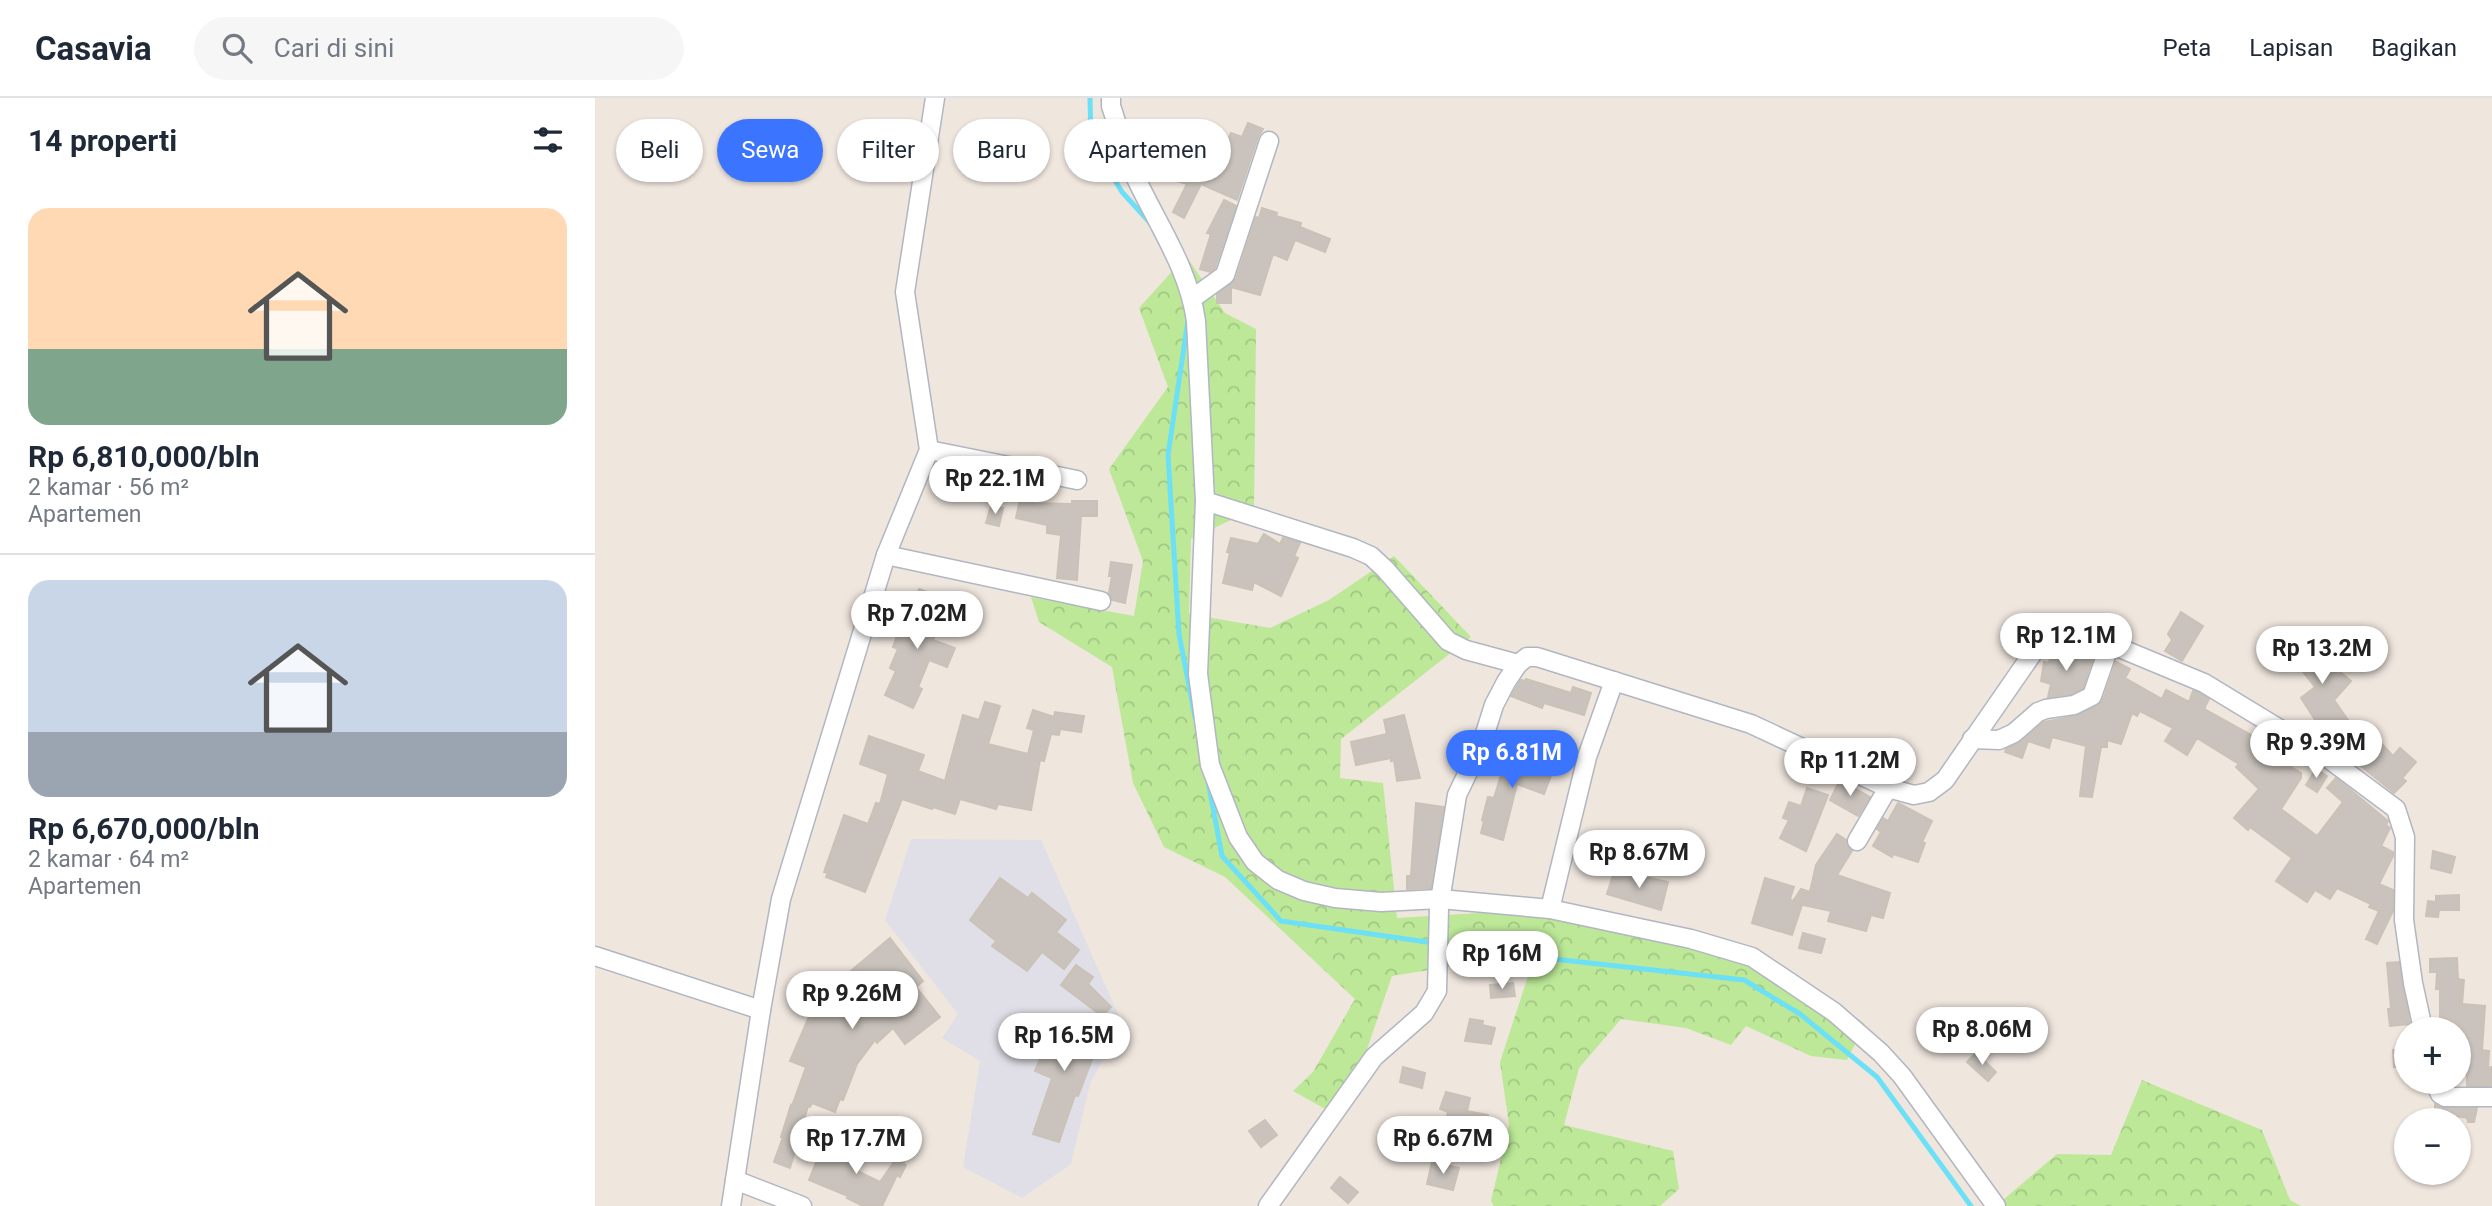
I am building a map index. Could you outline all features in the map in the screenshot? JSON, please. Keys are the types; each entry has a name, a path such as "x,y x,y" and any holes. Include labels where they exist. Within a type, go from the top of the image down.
{"street":[{"path":"731,1206 761,1010 788,873 886,555 929,450 905,292 935,98"},
{"path":"1111,98 1127,158 1193,298 1205,501 1198,674 1210,765 1238,837 1255,862 1278,880 1304,891 1335,898 1550,909 1691,939 1752,957 1834,1012 1881,1052 1902,1076 1996,1206"},
{"path":"1193,298 1225,275 1269,141"},
{"path":"929,450 1077,480"},
{"path":"1205,501 1371,556 1448,642 1466,650 1518,664"},
{"path":"886,555 1101,601"},
{"path":"1268,1206 1374,1057 1424,1013 1437,991 1439,903 1457,795 1482,743 1494,705 1518,664 1527,657 1537,657 1751,724 1888,788 1914,795 1929,792 1945,780 2046,634 2059,628 2074,629 2204,683 2329,760 2396,810 2405,837 2404,920 2420,1017"},
{"path":"1972,739 1999,740 2014,733 2038,712 2074,705 2092,696 2110,644"},
{"path":"1550,909 1587,757 1614,681"},
{"path":"1857,841 1888,788"},
{"path":"595,956 761,1010"},
{"path":"2439,1094 2445,1097 2492,1097"},
{"path":"735,1180 803,1206"}],"shaded area":[{"path":"911,839 1041,840 1122,1023 1090,1084 1071,1164 1022,1198 963,1167 980,1061 942,1038 958,1014 885,920"}],"green space":[{"path":"1186,256 1225,313 1256,329 1254,509 1191,539 1189,614 1270,628 1329,600 1394,556 1471,637 1341,739 1340,778 1383,783 1397,918 1495,912 1599,910 1667,930 1794,975 1865,1024 1847,1060 1811,1056 1746,1026 1731,1045 1686,1028 1621,1019 1579,1068 1564,1125 1673,1151 1679,1189 1660,1206 1494,1206 1491,1201 1509,1125 1500,1062 1533,961 1454,966 1392,976 1343,1119 1293,1091 1313,1072 1355,999 1225,877 1164,847 1133,783 1112,667 1039,622 1031,597 1134,616 1143,561 1109,469 1168,387 1139,308"},
{"path":"2142,1080 2262,1130 2290,1200 2301,1206 2007,1206 2003,1200 2057,1154 2111,1155"}],"building":[{"path":"1248,123 1263,129 1237,200 1201,184 1184,218 1173,212 1187,184 1180,182 1231,182 1231,133 1242,137"},
{"path":"1224,200 1236,206 1215,268 1210,272 1200,269 1211,234 1207,233"},
{"path":"1262,208 1277,213 1276,216 1301,223 1300,227 1330,239 1325,252 1295,240 1287,260 1273,254 1260,295 1231,287 1231,303 1217,303 1217,295 1236,279 1256,217 1259,218"},
{"path":"1021,495 1034,498 1033,503 1072,504 1072,501 1097,501 1097,516 1081,516 1077,580 1057,578 1061,535 1047,533 1047,525 1016,518"},
{"path":"991,505 1003,508 999,526 986,523"},
{"path":"1264,534 1280,544 1283,538 1300,543 1294,556 1298,558 1281,596 1254,582 1252,590 1223,583 1231,538 1258,544"},
{"path":"1111,562 1132,565 1125,603 1112,600 1109,593"},
{"path":"919,589 938,596 931,615 941,619 933,640 955,648 947,667 929,660 918,687 922,689 913,708 885,695 896,671 890,668 898,649 893,647 900,627 905,629"},
{"path":"2181,612 2203,626 2182,661 2165,651 2172,640 2168,634"},
{"path":"2312,635 2328,657 2325,659 2351,681 2334,700 2350,723 2327,738 2301,698 2315,687 2288,653"},
{"path":"2272,640 2282,650 2271,661 2260,651"},
{"path":"2052,651 2089,659 2090,653 2094,654 2083,688 2071,694 2048,697 2051,684 2041,681 2044,662 2049,663"},
{"path":"2116,662 2130,669 2125,678 2162,699 2166,690 2189,702 2193,691 2209,699 2204,709 2253,736 2265,745 2261,749 2301,773 2301,778 2281,809 2317,836 2343,802 2327,788 2336,778 2388,821 2386,825 2390,828 2381,846 2393,852 2393,856 2379,884 2393,890 2393,911 2377,944 2366,939 2379,911 2369,907 2371,904 2337,888 2330,899 2315,890 2307,902 2276,881 2292,858 2234,818 2259,789 2236,767 2239,764 2197,738 2187,755 2165,741 2173,728 2140,711 2137,716 2132,713 2121,744 2107,740 2107,747 2101,747 2092,797 2080,796 2086,746 2052,737 2049,748 2028,741 2022,758 2005,752 2044,722 2076,716 2098,706 2103,700"},
{"path":"1526,679 1571,693 1573,687 1591,693 1584,715 1544,703 1542,708 1511,696 1521,680"},
{"path":"985,702 1000,706 988,744 1028,754 1034,730 1027,728 1033,710 1054,717 1055,712 1084,716 1081,732 1060,729 1059,735 1051,734 1044,761 1040,760 1031,810 998,804 996,809 960,799 955,814 902,799 865,892 826,877 828,873 824,872 844,815 868,824 876,803 880,804 888,774 860,764 869,736 924,755 918,771 945,781 963,715 979,720"},
{"path":"1404,715 1420,778 1397,781 1394,760 1391,761 1391,758 1356,765 1351,742 1387,734 1384,720"},
{"path":"2379,741 2393,756 2400,748 2416,762 2402,778 2406,781 2394,793 2356,762"},
{"path":"1511,742 1523,745 1519,761 1553,770 1544,794 1517,784 1503,840 1481,833 1482,820 1488,797 1494,798"},
{"path":"2316,769 2327,776 2317,792 2306,785"},
{"path":"1840,780 1870,797 1858,816 1830,800"},
{"path":"1807,788 1828,795 1806,851 1780,838 1789,820 1783,818 1789,802 1801,806"},
{"path":"1416,803 1444,807 1431,888 1407,889 1407,876 1411,876"},
{"path":"1898,803 1932,821 1922,842 1925,843 1918,862 1893,854 1892,857 1873,846 1881,832 1877,829 1883,818 1888,821"},
{"path":"1837,834 1846,840 1852,851 1837,875 1890,893 1883,918 1871,915 1866,931 1828,921 1831,911 1799,904 1802,905 1792,935 1752,923 1765,878 1794,887 1790,899 1793,901 1801,889 1810,892 1816,865"},
{"path":"2433,851 2455,857 2451,873 2431,868"},
{"path":"1614,872 1639,879 1640,876 1668,882 1661,910 1607,894"},
{"path":"1000,878 1028,898 1032,893 1066,920 1056,932 1079,950 1064,969 1042,952 1027,971 992,946 996,941 970,920"},
{"path":"2459,895 2459,910 2439,910 2438,917 2426,916 2428,901 2436,902 2436,896"},
{"path":"1803,933 1825,939 1821,953 1799,948"},
{"path":"890,938 923,981 916,987 940,1017 905,1044 893,1028 877,1043 875,1040 857,1064 843,1100 840,1099 835,1112 812,1103 808,1106 790,1168 774,1162 806,1067 790,1061 814,1005 805,1002 810,986 832,993 837,974 845,976"},
{"path":"2457,958 2458,979 2464,980 2462,1004 2485,1006 2482,1050 2489,1051 2488,1068 2492,1067 2492,1086 2471,1086 2471,1017 2440,1017 2440,989 2436,989 2437,972 2430,972 2430,959"},
{"path":"2399,962 2409,1017 2394,1017 2394,1026 2390,1026 2388,1009 2391,1009 2387,963"},
{"path":"1076,965 1093,977 1088,984 1111,1007 1102,1016 1061,985"},
{"path":"1513,983 1515,996 1491,998 1490,985"},
{"path":"1058,1016 1102,1033 1078,1096 1075,1095 1059,1142 1033,1134 1052,1078 1035,1071"},
{"path":"1470,1019 1483,1021 1482,1025 1495,1028 1491,1044 1465,1041"},
{"path":"1976,1053 1996,1072 1988,1081 1967,1062"},
{"path":"1403,1067 1425,1073 1422,1088 1400,1082"},
{"path":"1446,1092 1470,1098 1467,1111 1488,1115 1483,1139 1499,1141 1498,1154 1473,1152 1472,1156 1459,1153 1463,1137 1443,1131 1448,1112 1440,1109"},
{"path":"2471,1108 2477,1108 2474,1122 2471,1122"},
{"path":"1265,1120 1277,1135 1261,1147 1249,1131"},
{"path":"859,1132 870,1137 855,1170 880,1182 898,1156 905,1160 903,1163 906,1165 900,1177 897,1175 882,1206 863,1206 847,1198 848,1196 809,1180 820,1153 843,1163"},
{"path":"1432,1162 1459,1168 1453,1190 1427,1184"},
{"path":"1340,1177 1358,1192 1348,1203 1331,1188"}],"waterway":[{"path":"1090,98 1091,140 1122,192 1152,225"},
{"path":"1188,320 1168,455 1179,634 1195,717"},
{"path":"1208,781 1222,856 1281,921 1517,955 1744,980 1800,1014 1877,1077 1971,1206"}]}
